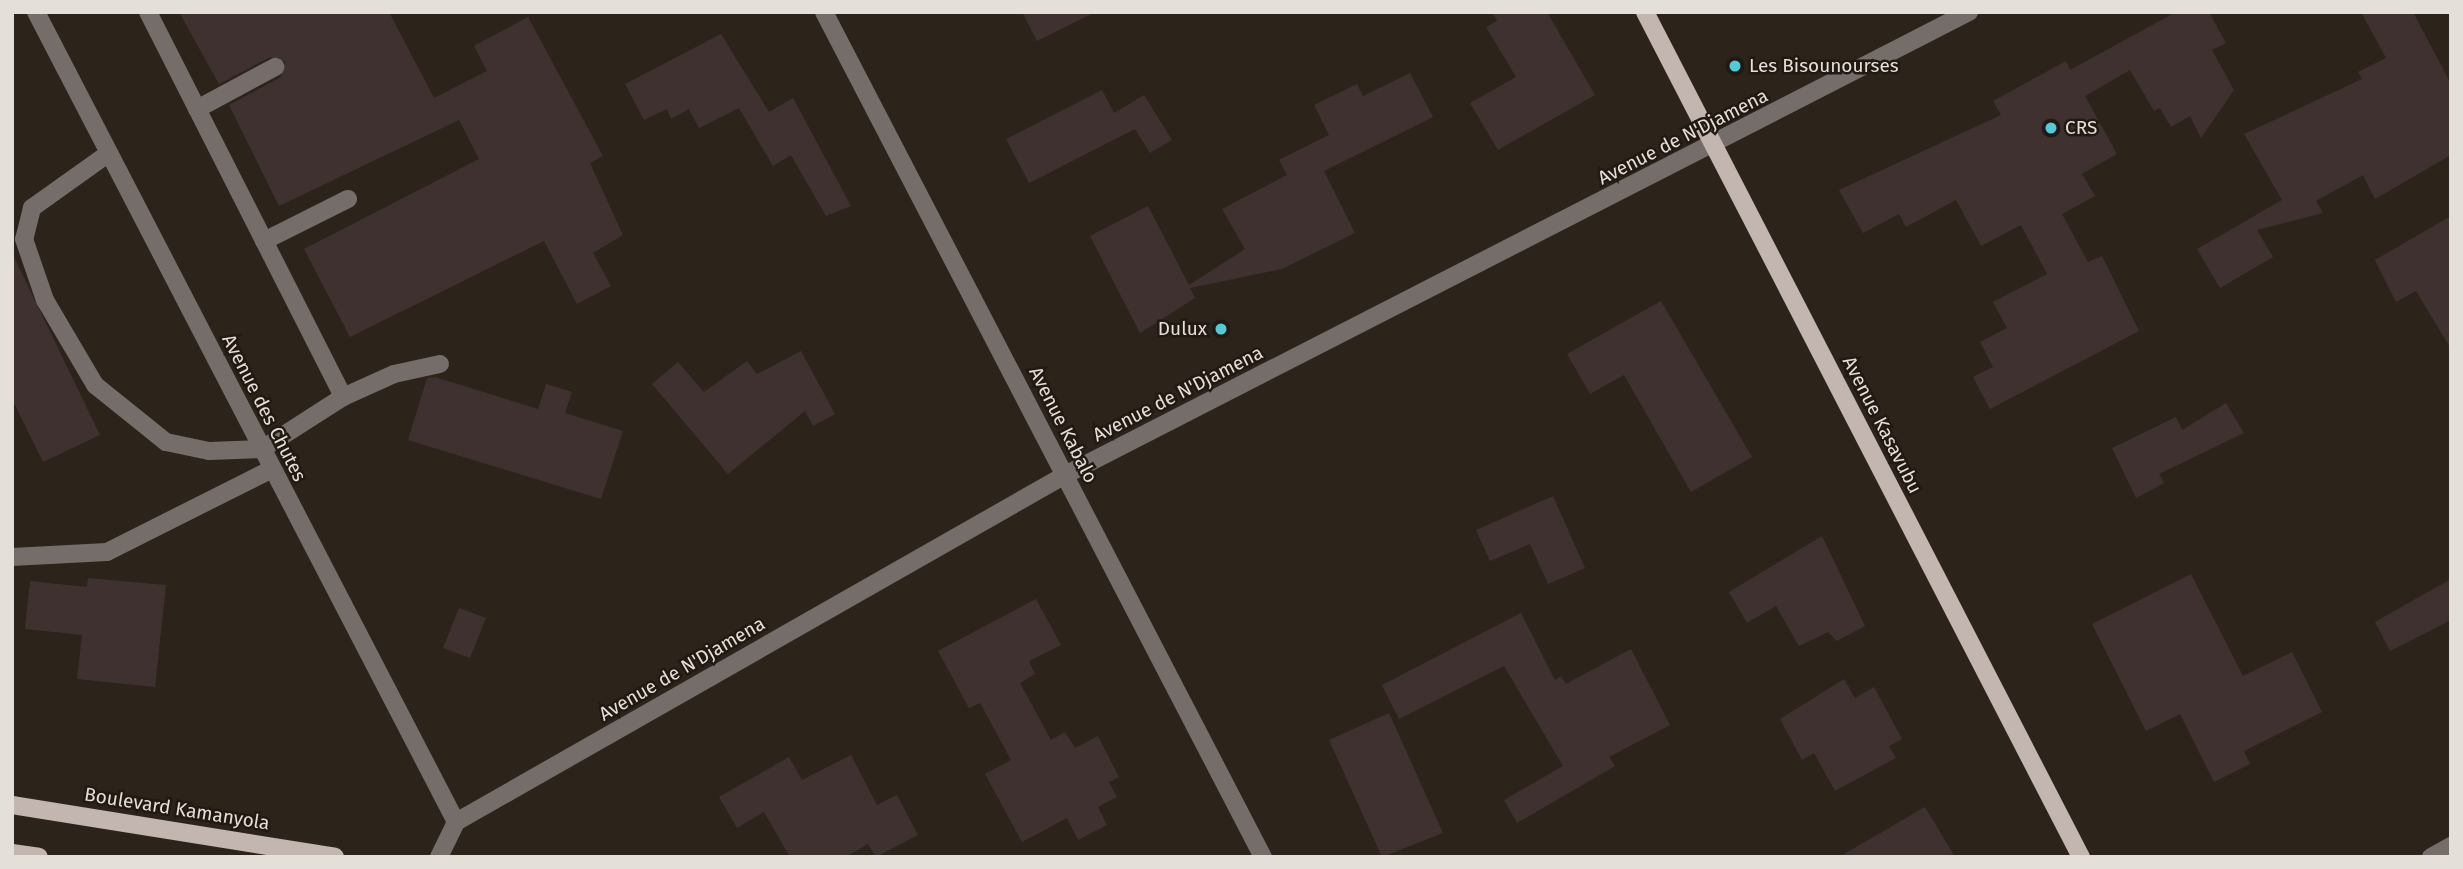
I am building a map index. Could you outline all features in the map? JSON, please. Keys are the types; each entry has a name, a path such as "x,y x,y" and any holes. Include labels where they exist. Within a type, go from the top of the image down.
{"main road":[{"name":"Avenue Kasavubu","path":"1645,12 2081,857"},
{"name":"Boulevard Kamanyola","path":"12,806 335,857"},
{"path":"12,853 38,857"}],"street":[{"path":"148,12 343,397"},
{"name":"Avenue Kabalo","path":"824,12 1263,857"},
{"name":"Avenue de N'Djamena","path":"456,822 1065,475 1714,145 1969,12"},
{"name":"Avenue des Chutes","path":"42,14 109,153 456,822"},
{"path":"197,109 275,67"},
{"path":"109,153 32,208 24,239 45,300 96,385 133,420 166,442 209,451 262,449 343,397 394,374 440,364"},
{"path":"264,241 348,199"},
{"path":"12,557 107,552 272,469"},
{"path":"439,857 456,822"},
{"path":"2431,857 2451,846"}],"building":[{"path":"179,12 389,12 434,98 487,71 474,46 528,17 603,156 590,163 623,235 593,253 611,286 577,304 544,241 350,337 304,249 479,159 459,120 279,206 229,105 281,77 285,62 270,57 219,84"},
{"path":"1022,12 1095,12 1037,41"},
{"path":"1492,12 1547,12 1595,95 1498,150 1470,103 1516,77 1486,27 1497,21"},
{"path":"2176,12 2209,12 2226,43 2212,50 2234,90 2201,138 2190,116 2171,127 2160,108 2154,111 2130,70 2085,96 2117,154 2082,174 2095,196 2062,214 2088,262 2102,256 2139,331 1990,409 1973,377 1993,367 1980,342 2007,328 1993,302 2047,274 2021,225 1981,246 1956,200 1906,227 1899,214 1863,233 1839,190 2001,115 1993,101 2066,61 2070,70"},
{"path":"2361,12 2413,12 2451,84 2451,155 2375,199 2363,175 2316,201 2323,213 2257,230 2273,257 2220,288 2197,249 2282,200 2244,134 2362,79 2358,72 2386,58"},
{"path":"721,34 769,112 793,98 851,206 826,216 791,155 773,166 739,108 699,128 689,109 671,119 667,109 644,120 625,84"},
{"path":"1410,73 1433,117 1324,171 1355,233 1282,269 1190,288 1195,298 1140,333 1090,236 1148,206 1189,285 1245,249 1222,209 1287,175 1279,160 1329,135 1314,105 1357,84 1363,96"},
{"path":"1102,90 1114,113 1144,95 1172,140 1150,153 1135,129 1029,183 1006,139"},
{"path":"2451,216 2451,349 2416,291 2396,302 2375,260"},
{"path":"12,253 100,435 43,462 12,399"},
{"path":"1661,301 1752,457 1691,492 1624,375 1590,394 1567,354"},
{"path":"801,351 835,414 813,426 805,411 728,474 652,384 678,362 704,392 747,361 757,374"},
{"path":"435,377 538,409 546,384 572,392 565,413 623,431 601,499 408,440 427,378"},
{"path":"2226,403 2244,433 2159,474 2164,483 2136,498 2112,448 2176,417 2182,430"},
{"path":"1553,496 1585,568 1548,584 1530,544 1490,561 1476,530"},
{"path":"1822,536 1865,626 1837,641 1828,632 1799,646 1776,606 1747,623 1729,592"},
{"path":"2191,574 2243,676 2292,652 2322,712 2244,751 2250,764 2214,782 2180,714 2146,731 2092,624"},
{"path":"88,578 166,585 155,687 77,679 82,635 25,629 30,581 87,587"},
{"path":"2451,579 2451,620 2390,651 2375,622"},
{"path":"1036,599 1061,645 1029,661 1035,674 1020,683 1051,740 1065,732 1075,748 1098,736 1119,777 1109,782 1117,797 1098,807 1107,825 1078,840 1067,818 1022,842 985,774 1011,760 980,703 969,708 938,651"},
{"path":"459,608 486,618 470,658 443,648"},
{"path":"1521,613 1555,680 1561,676 1566,684 1631,649 1670,725 1609,757 1615,766 1517,823 1504,800 1563,766 1504,666 1399,719 1382,685"},
{"path":"1844,679 1855,698 1874,687 1902,739 1889,746 1896,758 1835,791 1814,753 1802,760 1780,719"},
{"path":"1389,713 1443,833 1382,857 1329,740"},
{"path":"851,755 877,805 897,795 918,835 876,857 868,844 845,857 790,857 764,812 737,828 719,797 789,757 802,780"},
{"path":"1925,807 1955,857 1839,857"}],"place":[{"name":"Les Bisounourses","path":"1735,66"},
{"name":"CRS","path":"2051,128"},
{"name":"Dulux","path":"1221,329"}]}
